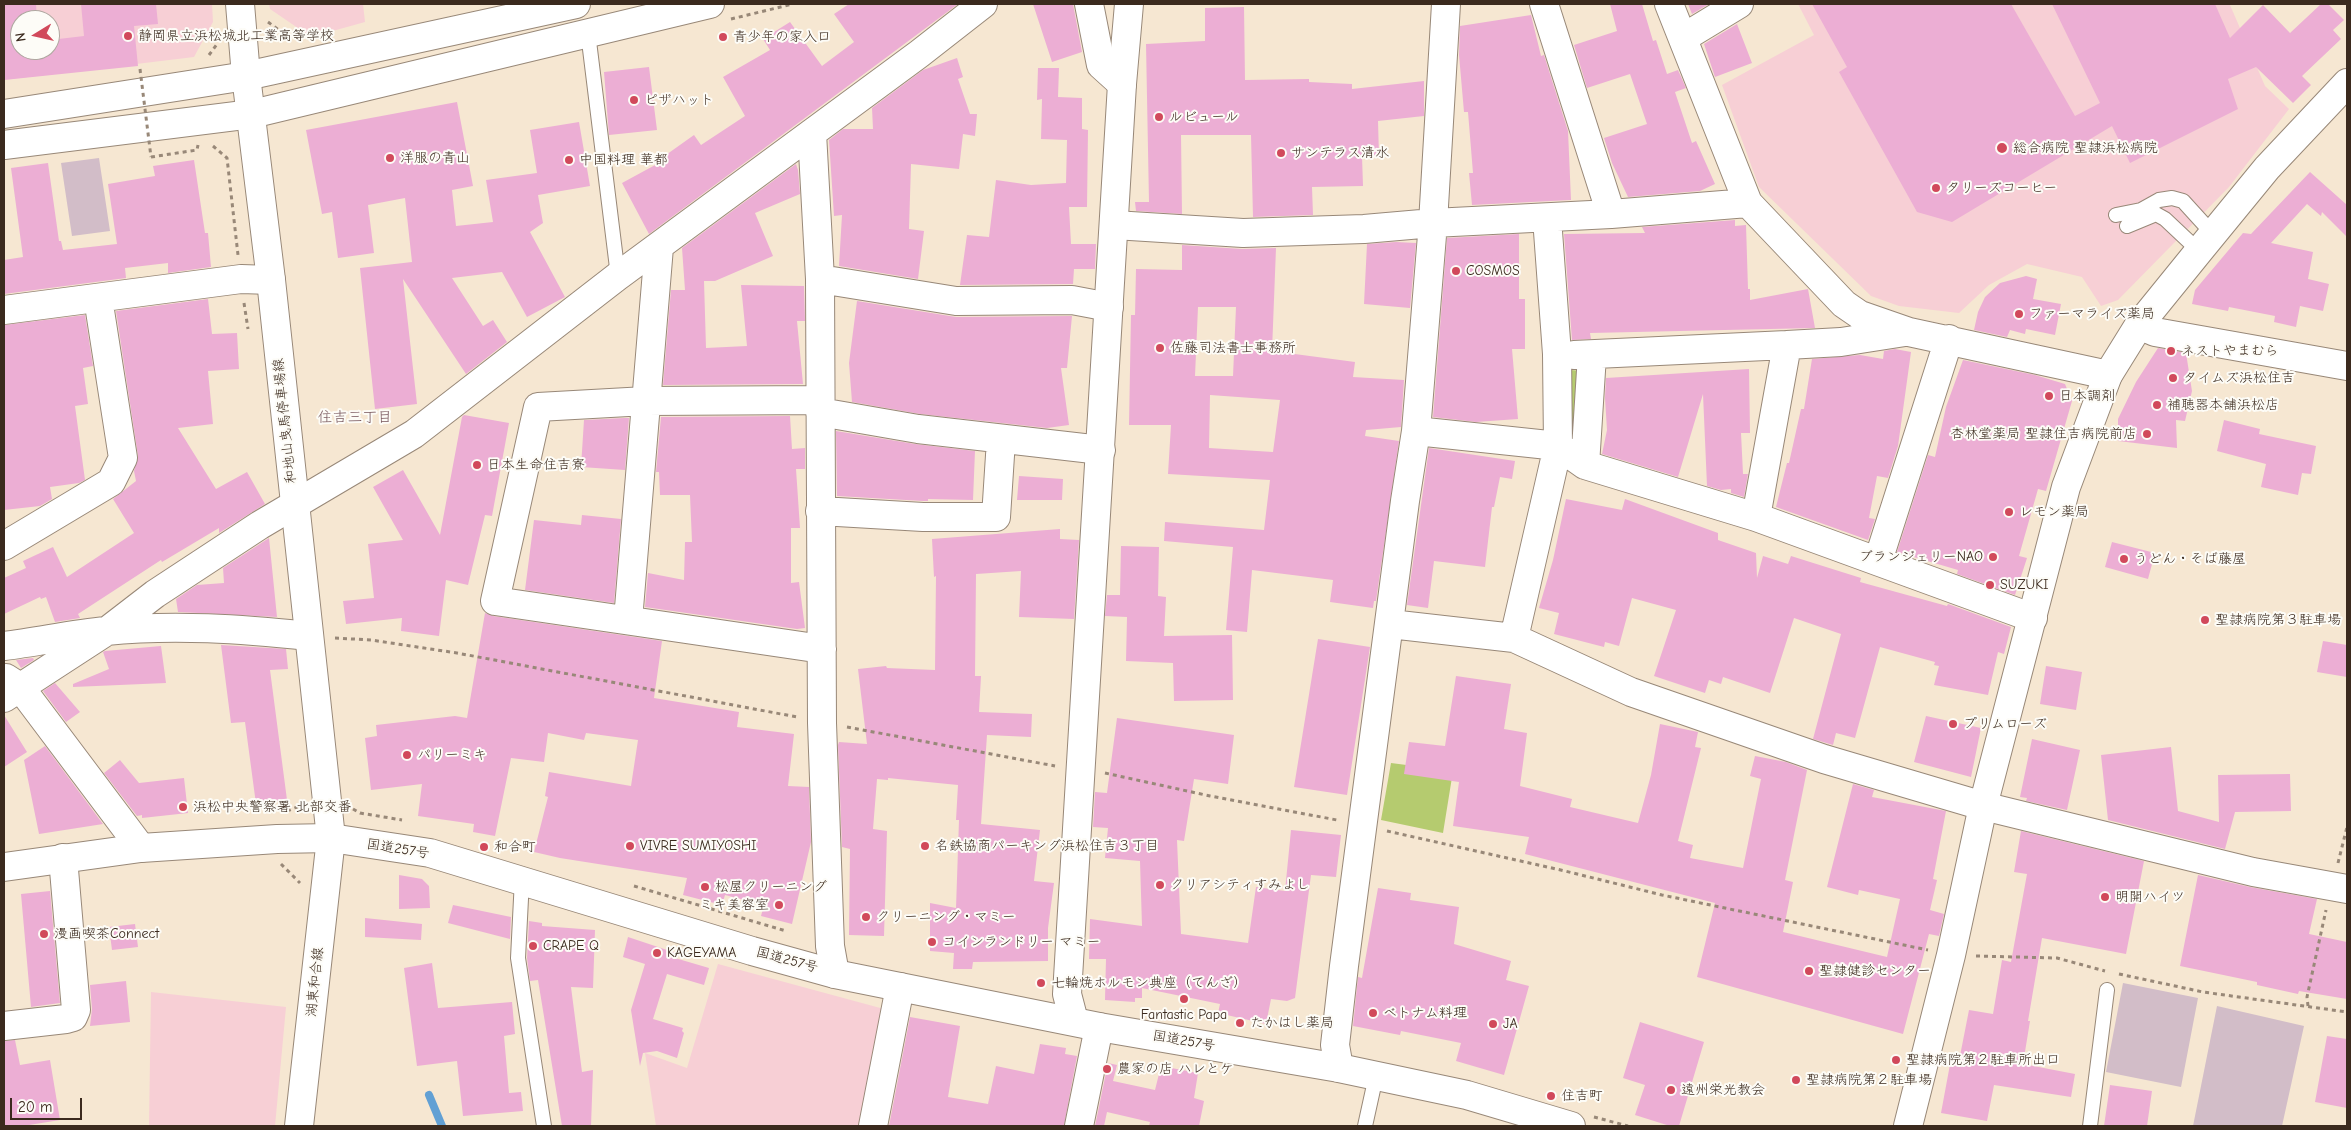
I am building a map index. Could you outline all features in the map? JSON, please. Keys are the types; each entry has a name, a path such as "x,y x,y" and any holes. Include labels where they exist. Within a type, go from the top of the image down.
{"main road":[{"name":"和地山曳馬停車場線","path":"240,4 246,76 271,280 331,838"},
{"path":"4,114 246,76 576,4"},
{"path":"4,145 252,114 710,4"},
{"path":"141,848 9,687 106,631 154,594 260,525 294,506 305,496 414,434 618,276 919,54 983,4"},
{"path":"1089,4 1102,65 1122,84"},
{"path":"1079,1126 1087,1024 1067,994 1122,84 1129,4"},
{"path":"1339,1068 1335,1045 1361,824 1416,431 1448,4"},
{"path":"1544,4 1611,214"},
{"path":"1669,4 1748,203 1844,304 1860,315 1909,332 1949,339 2108,375"},
{"path":"1683,38 1739,4"},
{"path":"1908,1126 1952,955 1982,806 2066,487 2108,375 2139,325 2206,242 2267,168 2347,83"},
{"path":"812,133 820,279 822,723 830,946 835,974"},
{"path":"1114,225 1243,233 1364,230 1433,223 1548,218 1748,203"},
{"path":"1514,638 1558,446 1557,354 1548,218"},
{"path":"628,620 658,247"},
{"path":"4,310 241,279 271,280"},
{"path":"820,279 956,301 1072,300 1109,307"},
{"path":"4,546 111,482 123,458 98,298"},
{"path":"1841,342 1844,304"},
{"path":"2139,325 2155,332 2347,366"},
{"path":"1557,354 1592,355 1841,342 1909,332"},
{"path":"1878,561 1949,339"},
{"path":"1756,517 1787,345"},
{"path":"1585,465 1592,355"},
{"path":"822,649 495,601 538,406 646,401 820,406 918,429 1101,450"},
{"path":"1416,431 1558,446 1585,465 1756,517 2032,618"},
{"path":"820,511 923,517 996,517 1001,440"},
{"path":"1390,624 1514,638 1631,692 1824,759 1982,806 2253,872 2340,887"},
{"path":"4,646 106,631 207,628 254,630 309,636"},
{"name":"国道257号","path":"4,867 141,848 277,839 331,838 430,853 522,879 752,951 835,974 1087,1024 1339,1068 1467,1095 1571,1126"},
{"name":"湖東和合線","path":"299,1126 331,838"},
{"path":"4,1026 73,1017 76,1010 63,858"},
{"path":"873,1126 900,987"}],"lane":[{"path":"588,33 618,276"},
{"path":"2116,215 2142,210 2159,200 2172,198 2183,201 2206,242"},
{"path":"2127,226 2156,214 2206,242"},
{"path":"522,879 518,958 544,1126"},
{"path":"2090,1126 2107,990"},
{"path":"1366,1126 1376,1076"}],"path":[{"path":"203,62 214,50 217,42"},
{"path":"148,71 140,70 150,158 197,150"},
{"path":"208,142 227,158 241,279"},
{"path":"141,147 150,145"},
{"path":"309,636 371,640 456,653 1066,768 1082,768 1210,796 1361,824 1662,895 1952,955 2057,958 2107,971"},
{"path":"282,811 300,807 304,802"},
{"path":"348,806 360,813 406,821"},
{"path":"2308,1006 2307,997 2340,887 2347,827"},
{"path":"279,862 301,885"},
{"path":"625,883 768,925 830,946"},
{"path":"2116,973 2203,992 2347,1012"}],"shaded area":[{"name":"静岡県立浜松城北工業高等学校","path":"4,4 212,4 213,22 194,57 4,80"},
{"path":"269,4 363,4 365,22 311,37 270,9"},
{"name":"総合病院 聖隷浜松病院","path":"1798,4 2232,4 2230,5 2265,86 2289,109 2229,187 2118,300 2101,306 2082,277 2027,264 1989,285 1959,313 1899,306 1871,296 1759,187 1722,85 1814,35"},
{"path":"99,158 110,231 72,236 61,163"},
{"path":"718,964 884,1009 868,1126 656,1126 645,1053 687,1068"},
{"path":"2123,983 2198,998 2181,1087 2106,1072"},
{"path":"151,992 286,1007 275,1126 149,1126"},
{"path":"2217,1006 2304,1026 2282,1126 2193,1126"}],"green space":[{"path":"1570,370 1584,371 1580,439 1570,435"},
{"path":"1391,763 1453,771 1443,833 1381,820"}],"building":[{"path":"4,4 36,4 36,10 10,10 10,60 60,60 60,39 84,36 81,4 156,4 158,24 134,26 138,66 4,80"},
{"path":"849,4 958,4 649,234 622,183 657,164 656,162 694,135 701,145 745,116 723,77 770,50 763,39 790,22 822,66 854,42 834,14"},
{"path":"1033,4 1073,4 1082,52 1052,62"},
{"path":"1610,4 1642,4 1653,41 1656,40 1667,74 1678,70 1686,88 1675,92 1692,143 1696,141 1715,184 1700,191 1628,197 1612,163 1604,138 1647,124 1630,74 1587,88 1574,45 1617,31"},
{"path":"1688,4 1709,4 1692,14"},
{"path":"1812,4 2011,4 2075,116 2100,103 2052,4 2215,4 2230,38 2263,5 2290,33 2321,4 2328,4 2344,20 2333,30 2341,39 2302,76 2311,85 2293,103 2256,67 2228,79 2238,109 2130,163 2112,126 1952,222 1917,212 1839,72 1847,67"},
{"path":"1244,7 1245,80 1309,79 1309,82 1352,84 1352,89 1424,81 1424,116 1378,121 1379,156 1362,156 1363,186 1312,187 1313,215 1253,217 1251,135 1181,135 1182,214 1136,211 1135,202 1149,202 1146,44 1205,41 1205,8"},
{"path":"1531,15 1541,56 1544,55 1568,131 1571,200 1472,205 1469,173 1473,173 1468,112 1464,112 1459,55 1460,26"},
{"path":"1737,24 1752,63 1715,77 1704,44"},
{"path":"957,58 963,77 958,79 970,114 977,114 975,136 963,134 959,169 911,164 909,229 924,231 918,279 839,266 842,215 834,216 829,140 843,129 873,129 872,108 923,70"},
{"path":"649,67 657,130 609,135 604,72"},
{"path":"1038,68 1059,68 1058,97 1082,98 1082,129 1088,130 1087,207 1069,207 1071,244 1096,244 1095,269 1074,269 1073,284 960,285 967,235 989,237 996,180 1031,185 1066,183 1067,140 1041,139 1042,99 1037,100"},
{"path":"457,102 473,186 452,190 456,226 493,222 486,180 537,173 530,130 579,122 590,186 538,195 543,223 530,232 565,297 527,317 502,272 452,278 483,326 493,320 507,342 466,374 403,279 417,404 375,409 360,268 412,262 405,198 368,205 374,253 338,258 332,212 322,214 306,130"},
{"path":"194,160 205,233 208,233 211,267 168,273 168,263 125,268 126,278 4,294 4,260 23,257 11,168 48,163 59,241 61,241 63,250 117,244 108,184 155,176 153,166"},
{"path":"796,164 800,194 755,213 773,256 715,281 704,281 706,348 747,346 741,285 804,286 805,321 797,321 803,384 663,385 671,290 685,290 682,248"},
{"path":"2310,172 2347,205 2347,237 2322,212 2321,216 2307,204 2271,243 2313,252 2308,279 2329,284 2323,311 2300,306 2296,327 2274,322 2275,316 2229,307 2228,311 2192,304 2195,290 2243,233 2251,234"},
{"path":"1735,220 1735,226 1746,225 1750,300 1808,289 1815,328 1590,333 1591,339 1572,340 1564,234 1645,233 1642,227"},
{"path":"1519,234 1519,299 1525,299 1525,349 1512,349 1518,419 1476,422 1433,417 1447,238"},
{"path":"1416,243 1410,308 1364,304 1367,244"},
{"path":"1182,245 1242,249 1276,248 1272,351 1355,362 1353,377 1404,380 1401,427 1366,430 1365,436 1399,441 1376,601 1374,601 1373,608 1330,602 1333,580 1252,570 1247,632 1226,630 1233,547 1164,541 1165,522 1264,530 1270,480 1168,474 1171,425 1129,425 1131,315 1135,315 1136,269 1182,270","holes":["1198,307 1236,307 1233,376 1195,376","1210,395 1280,400 1273,452 1209,448"]},
{"path":"2026,276 2037,279 2033,299 2061,304 2055,335 2026,329 2025,334 2010,330 2007,337 1974,330 1978,312 1985,297 2000,283"},
{"path":"208,299 212,334 237,333 239,369 208,371 213,424 178,428 216,489 247,472 265,504 219,533 219,528 162,562 161,560 78,614 80,618 55,622 46,597 41,599 40,597 4,614 4,578 26,568 23,561 53,547 67,577 134,533 113,499 136,481 134,471 138,456 116,311"},
{"path":"857,301 956,317 1072,316 1067,368 1061,368 1069,425 1047,428 920,414 852,402 849,363"},
{"path":"85,315 93,366 83,368 88,404 75,406 85,480 79,483 50,487 52,499 40,506 4,510 4,325"},
{"path":"2158,348 2186,353 2192,391 2185,421 2176,420 2177,448 2118,441 2118,419 2136,382"},
{"path":"1895,349 1911,352 1898,446 1888,478 1877,476 1869,518 1875,519 1868,540 1776,507 1787,463 1789,463 1801,409 1804,409 1812,359 1860,355 1883,359 1884,351"},
{"path":"1963,360 2035,375 2065,384 2072,401 2046,491 2038,489 2019,556 2027,558 2015,595 1957,574 1958,570 1897,552 1928,455 1935,457 1946,407"},
{"path":"1749,369 1750,433 1741,433 1743,474 1748,474 1744,497 1731,493 1731,489 1721,490 1707,486 1703,394 1678,477 1602,454 1607,430 1606,378"},
{"path":"464,415 509,423 492,516 485,515 468,585 446,580 439,636 401,631 402,618 346,624 343,601 374,598 368,544 403,540 373,487 403,470 440,535 462,417"},
{"path":"790,416 792,449 805,448 805,469 796,469 800,528 791,528 791,583 799,582 805,628 797,629 645,607 648,573 684,580 685,542 692,542 690,495 660,495 659,472 656,472 661,417"},
{"path":"629,418 625,470 581,467 584,420"},
{"path":"2224,420 2260,429 2259,434 2316,446 2311,474 2302,473 2298,495 2261,487 2266,464 2217,451"},
{"path":"836,431 915,444 975,451 973,500 928,499 928,501 923,501 837,496"},
{"path":"1429,448 1515,461 1512,479 1500,477 1494,507 1492,507 1485,567 1434,561 1428,608 1407,605"},
{"path":"1019,476 1063,479 1062,500 1017,500"},
{"path":"1566,499 1622,510 1625,499 1718,533 1718,540 1756,553 1757,578 1763,556 1788,564 1791,556 1861,578 1860,582 1947,606 1948,604 2011,627 2004,654 1998,652 1988,695 1934,685 1939,666 1934,665 1935,662 1880,647 1855,738 1836,733 1833,745 1813,739 1841,634 1794,618 1770,693 1723,677 1721,684 1709,680 1705,693 1654,676 1676,610 1632,598 1619,646 1605,642 1604,647 1554,634 1559,613 1539,608 1553,560"},
{"path":"582,515 621,519 614,603 525,590 534,520 581,525"},
{"path":"1060,529 1060,539 1079,540 1074,619 1019,617 1021,571 976,574 975,676 981,676 979,712 1032,714 1031,737 987,735 981,824 1040,830 1034,881 1054,883 1048,928 1048,961 973,962 972,969 953,969 954,953 930,951 930,903 956,908 959,820 956,820 958,785 888,778 888,780 877,779 873,829 887,831 884,936 849,935 850,849 842,847 838,745 839,742 867,744 858,669 886,666 887,668 935,670 936,576 934,577 932,539"},
{"path":"269,538 277,617 178,612 176,599 197,585 224,583 223,568"},
{"path":"2112,542 2155,553 2148,579 2105,567"},
{"path":"1121,546 1159,547 1158,596 1166,597 1164,636 1232,635 1233,700 1174,701 1173,663 1126,661 1127,617 1105,616 1107,595 1120,595"},
{"path":"485,613 493,616 662,641 654,698 739,712 737,727 794,734 788,786 809,787 811,842 792,924 761,916 764,905 725,895 722,905 683,895 687,878 560,858 534,852 548,797 545,796 549,772 631,786 638,740 586,733 584,740 548,733 544,762 511,758 495,836 473,832 474,824 418,816 422,784 371,790 365,738 377,736 376,725 455,716 467,718"},
{"path":"1318,639 1370,647 1347,795 1294,787"},
{"path":"2323,641 2347,645 2347,677 2317,672"},
{"path":"221,645 286,649 288,669 270,670 287,800 256,804 245,722 231,723"},
{"path":"161,646 166,683 73,687 73,684 109,669 103,652 105,651"},
{"path":"33,658 34,660 21,668 16,660"},
{"path":"2046,666 2082,672 2076,710 2040,704"},
{"path":"1456,676 1511,684 1504,729 1527,733 1520,786 1572,799 1570,807 1638,823 1651,775 1660,724 1698,732 1695,747 1701,748 1678,841 1693,845 1690,858 1743,868 1761,779 1750,776 1755,756 1786,762 1807,770 1785,880 1793,882 1783,932 1887,957 1900,899 1859,890 1858,895 1827,887 1853,784 1874,790 1872,797 1946,811 1933,879 1937,880 1930,910 1944,914 1939,936 1929,934 1903,1034 1697,977 1715,903 1525,854 1529,837 1453,826 1459,782 1404,774 1409,742 1445,746"},
{"path":"55,683 80,712 66,722 43,691"},
{"path":"4,715 27,752 4,767"},
{"path":"1926,716 1981,728 1971,777 1914,762"},
{"path":"1117,718 1234,735 1228,784 1194,779 1184,841 1177,840 1181,934 1248,943 1256,887 1285,891 1291,830 1341,835 1336,877 1311,875 1295,998 1287,1001 1271,999 1266,1024 1218,1013 1220,1004 1142,988 1142,998 1135,998 1135,1002 1105,1000 1106,959 1089,959 1090,919 1142,926 1140,861 1105,858 1108,828 1093,827 1095,792 1107,793"},
{"path":"2032,739 2080,750 2067,810 2026,801 2027,798 2020,797"},
{"path":"45,746 103,824 39,834 24,760"},
{"path":"2171,747 2178,811 2219,822 2218,775 2290,774 2291,811 2235,812 2225,849 2108,820 2101,755"},
{"path":"120,760 139,783 184,778 188,813 142,818 142,815 137,816 104,773"},
{"path":"2021,831 2144,861 2126,954 2042,938 2023,1064 2075,1074 2071,1097 1994,1085 1987,1121 1941,1113 1951,1059 1959,1061 1969,1010 1993,1014 2002,960 2011,962 2027,874 2014,872"},
{"path":"399,875 422,879 429,886 430,908 399,909"},
{"path":"2198,875 2317,899 2309,934 2347,942 2347,999 2299,991 2298,994 2257,985 2257,982 2180,966"},
{"path":"1378,888 1411,893 1410,900 1459,907 1454,944 1511,961 1506,980 1529,986 1504,1075 1456,1061 1461,1043 1401,1031 1400,1035 1353,1026 1358,977 1362,978"},
{"path":"50,891 60,1003 31,1007 21,894"},
{"path":"453,905 511,917 510,939 448,923"},
{"path":"365,918 422,924 421,940 365,937"},
{"path":"529,921 542,923 542,926 595,930 593,988 571,987 582,1072 593,1070 591,1126 562,1126 538,980 530,981 527,958"},
{"path":"135,924 138,947 112,950 109,927"},
{"path":"628,937 676,953 675,958 709,968 704,985 667,974 653,1019 683,1028 682,1031 684,1033 677,1058 657,1051 643,1053 640,1066 631,1010 645,964 623,957"},
{"path":"432,963 438,1008 512,1002 515,1034 504,1036 509,1093 521,1092 523,1111 463,1116 457,1061 417,1066 404,968"},
{"path":"126,981 130,1022 90,1026 92,1009 90,985"},
{"path":"910,1017 960,1026 948,1097 988,1104 996,1066 1034,1074 1040,1044 1066,1048 1065,1054 1077,1056 1064,1126 889,1126"},
{"path":"1640,1022 1704,1042 1679,1126 1670,1126 1635,1115 1645,1085 1623,1078"},
{"path":"2327,1036 2347,1039 2347,1108 2315,1102"},
{"path":"15,1040 20,1065 50,1060 60,1120 23,1126 5,1126 4,1041"},
{"path":"1108,1063 1117,1065 1113,1081 1155,1090 1161,1066 1198,1073 1194,1098 1204,1101 1199,1126 1149,1126 1150,1122 1107,1112 1104,1126 1095,1126"},
{"path":"2110,1085 2152,1091 2147,1126 2104,1126"}],"waterway":[{"path":"429,1095 442,1126"}],"place":[{"name":"静岡県立浜松城北工業高等学校","path":"128,36"},
{"name":"青少年の家入口","path":"723,37"},
{"name":"ピザハット","path":"634,100"},
{"name":"ルビュール","path":"1159,117"},
{"name":"総合病院 聖隷浜松病院","path":"2002,148"},
{"name":"サンテラス清水","path":"1281,153"},
{"name":"洋服の青山","path":"390,158"},
{"name":"中国料理 華都","path":"569,160"},
{"name":"タリーズコーヒー","path":"1936,188"},
{"name":"COSMOS","path":"1456,271"},
{"name":"ファーマライズ薬局","path":"2019,314"},
{"name":"佐藤司法書士事務所","path":"1160,348"},
{"name":"ネストやまむら","path":"2171,351"},
{"name":"タイムズ浜松住吉","path":"2173,378"},
{"name":"日本調剤","path":"2049,396"},
{"name":"補聴器本舗浜松店","path":"2157,405"},
{"name":"杏林堂薬局 聖隷住吉病院前店","path":"2147,434"},
{"name":"日本生命住吉寮","path":"477,465"},
{"name":"レモン薬局","path":"2009,512"},
{"name":"ブランジェリーNAO","path":"1993,557"},
{"name":"うどん・そば藤屋","path":"2124,559"},
{"name":"SUZUKI","path":"1990,585"},
{"name":"聖隷病院第３駐車場","path":"2205,620"},
{"name":"プリムローズ","path":"1953,724"},
{"name":"パリーミキ","path":"407,755"},
{"name":"浜松中央警察署 北部交番","path":"183,807"},
{"name":"VIVRE SUMIYOSHI","path":"630,846"},
{"name":"名鉄協商パーキング浜松住吉３丁目","path":"925,846"},
{"name":"和合町","path":"484,847"},
{"name":"クリアシティすみよし","path":"1160,885"},
{"name":"松屋クリーニング","path":"705,887"},
{"name":"明開ハイツ","path":"2105,897"},
{"name":"ミキ美容室","path":"779,905"},
{"name":"クリーニング・マミー","path":"866,917"},
{"name":"漫画喫茶Connect","path":"44,934"},
{"name":"コインランドリー マミー","path":"932,942"},
{"name":"CRAPE Q","path":"533,946"},
{"name":"KAGEYAMA","path":"657,953"},
{"name":"聖隷健診センター","path":"1809,971"},
{"name":"七輪焼ホルモン典座（てんざ）","path":"1041,983"},
{"name":"Fantastic Papa","path":"1184,999"},
{"name":"ベトナム料理","path":"1373,1013"},
{"name":"たかはし薬局","path":"1240,1023"},
{"name":"JA","path":"1493,1024"},
{"name":"聖隷病院第２駐車所出口","path":"1896,1060"},
{"name":"農家の店 ハレとケ","path":"1107,1069"},
{"name":"聖隷病院第２駐車場","path":"1796,1080"},
{"name":"遠州栄光教会","path":"1671,1090"},
{"name":"住吉町","path":"1551,1096"}],"district":[{"name":"住吉三丁目","path":"355,418"}]}
